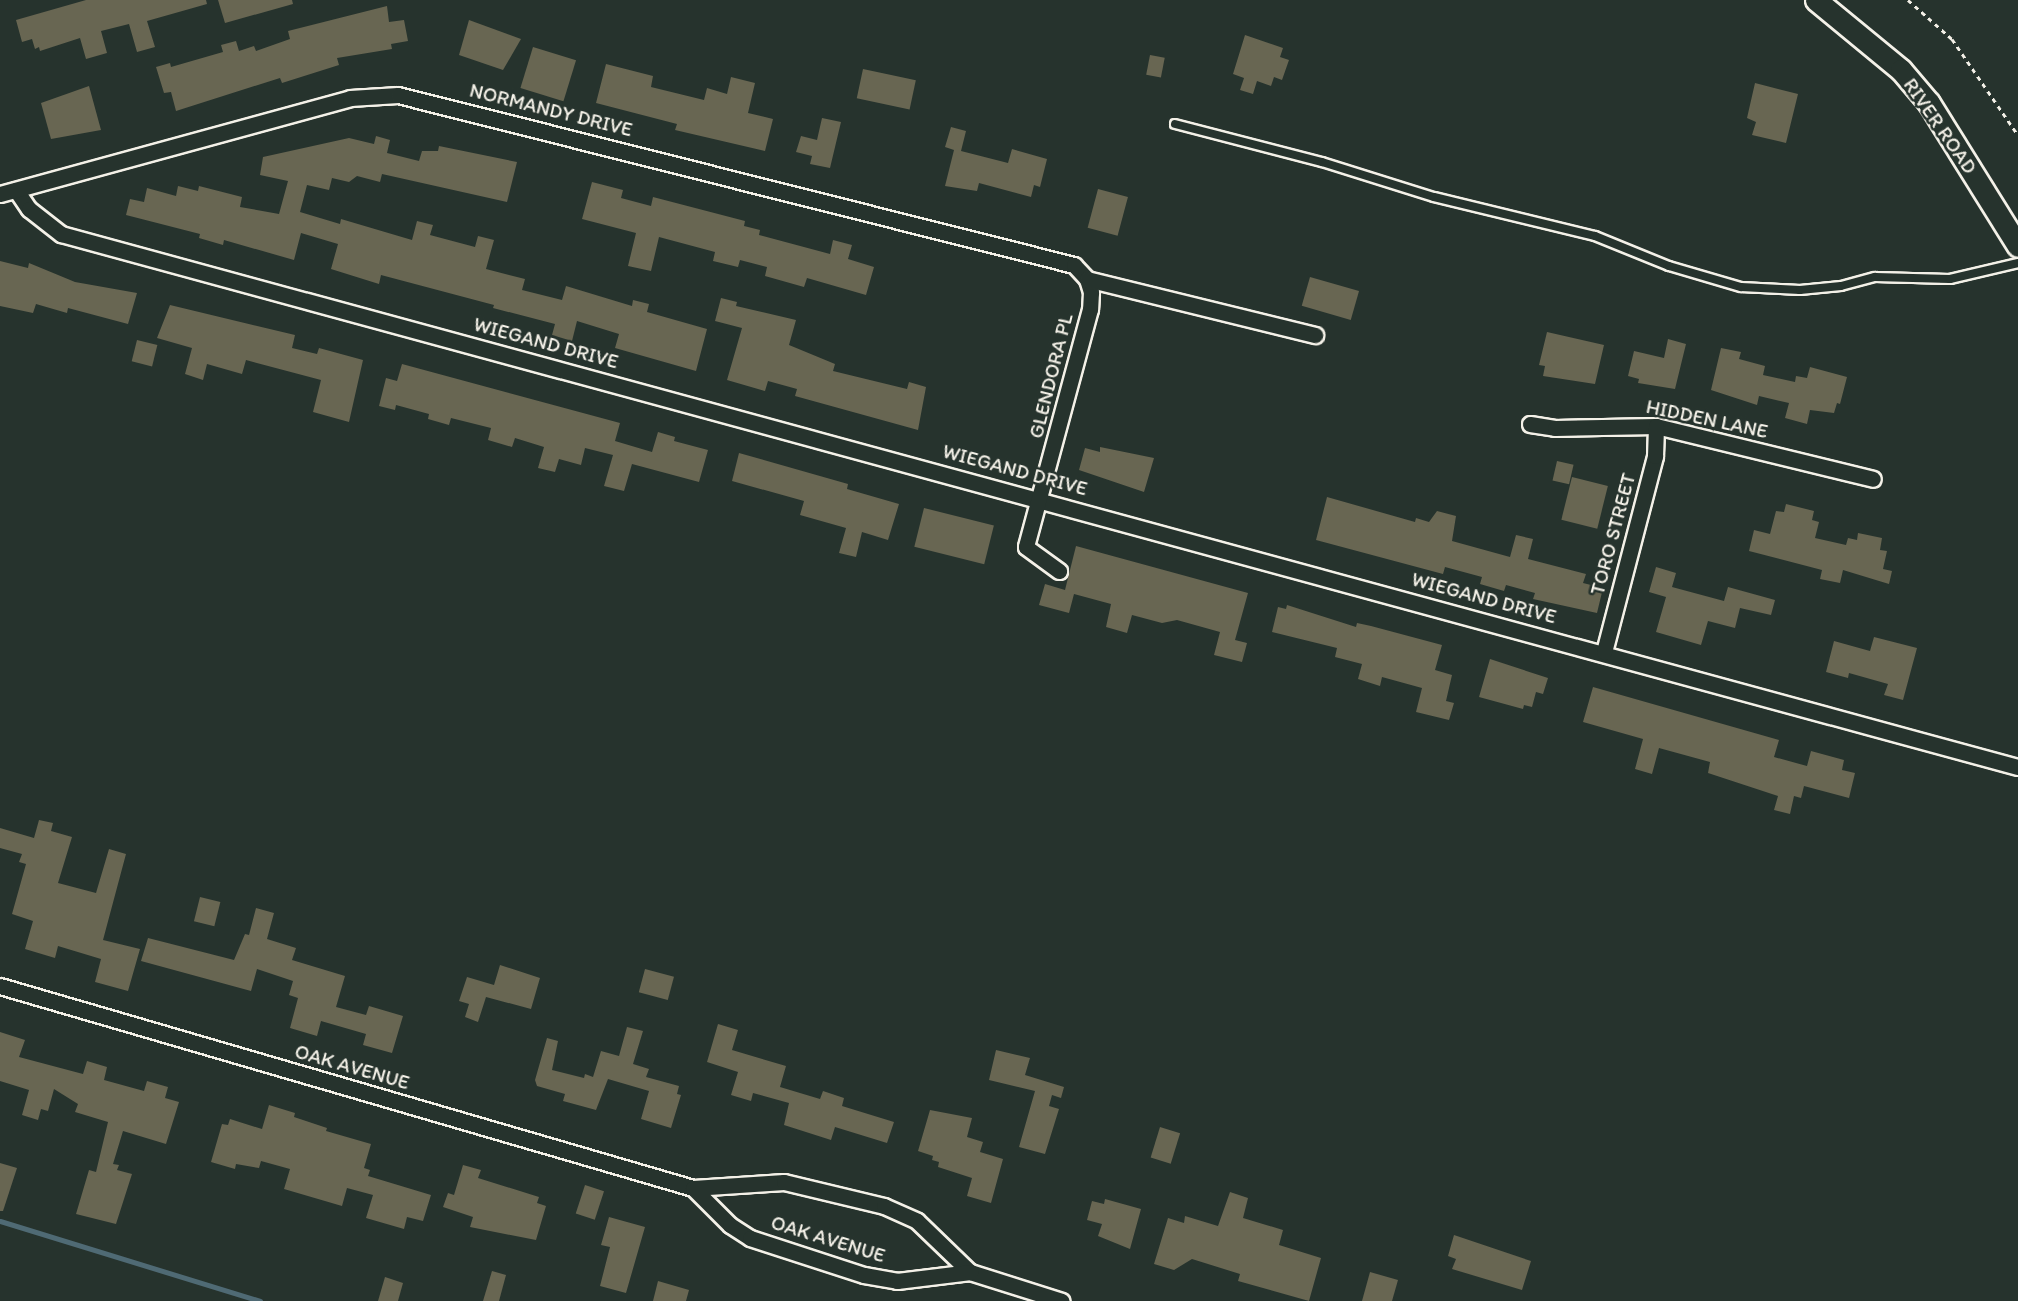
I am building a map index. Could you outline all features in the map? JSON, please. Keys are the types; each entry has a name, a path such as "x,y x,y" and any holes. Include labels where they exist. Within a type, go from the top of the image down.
{"street":[{"name":"RIVER ROAD","path":"1816,0 1901,70 1929,103 2018,246"},
{"name":"NORMANDY DRIVE","path":"0,195 350,98 398,94 1066,263 1087,279"},
{"name":"WIEGAND DRIVE","path":"16,190 28,209 61,234 2018,766"},
{"path":"1087,279 1315,335"},
{"name":"GLENDORA PL","path":"1059,571 1026,547 1041,499 1090,309 1091,292 1087,279"},
{"name":"HIDDEN LANE","path":"1530,424 1555,428 1656,426 1873,478"},
{"name":"TORO STREET","path":"1604,652 1655,456 1656,426"},
{"name":"OAK AVENUE","path":"0,986 693,1188 784,1182 884,1206 917,1221 970,1272"},
{"name":"OAK AVENUE","path":"693,1188 730,1225 750,1238 864,1275 897,1281 970,1272 1062,1301"}],"lane":[{"path":"1175,124 1322,162 1434,197 1594,236 1668,266 1741,287 1800,290 1841,286 1875,278 1950,279 2018,262"}],"path":[{"path":"1908,0 1952,39 2018,135"}],"building":[{"path":"86,0 206,0 207,4 147,21 155,47 137,52 129,24 101,31 107,53 86,59 80,38 40,51 39,47 35,49 32,39 22,42 16,20"},
{"path":"218,0 292,0 293,4 225,23"},
{"path":"387,6 389,22 404,20 408,41 391,44 392,49 337,58 339,65 282,83 280,78 176,111 171,92 164,93 156,67 170,63 171,67 223,52 221,45 236,41 239,51 254,46 256,51 290,39 288,31"},
{"path":"469,20 521,39 503,70 459,55"},
{"path":"1245,35 1283,48 1280,57 1289,60 1282,80 1274,77 1271,86 1257,81 1253,94 1240,90 1244,78 1233,74"},
{"path":"533,47 576,60 563,101 520,88"},
{"path":"1150,55 1165,58 1161,77 1146,75"},
{"path":"606,64 653,76 651,87 704,100 707,88 727,94 731,77 755,83 748,113 773,119 765,151 675,130 677,124 596,103"},
{"path":"863,69 916,80 910,110 857,98"},
{"path":"1755,83 1798,94 1786,143 1752,135 1756,122 1747,118"},
{"path":"89,86 101,130 51,139 41,103"},
{"path":"822,118 841,122 830,168 810,164 812,156 796,152 801,136 817,140"},
{"path":"951,127 966,131 961,151 1008,163 1012,149 1047,159 1040,187 1034,185 1031,197 979,183 977,191 945,186 954,150 945,147"},
{"path":"376,136 390,140 387,153 419,161 422,151 438,151 439,146 517,162 507,202 382,174 380,182 357,176 349,182 332,178 329,190 307,185 300,212 340,224 341,219 412,240 417,221 433,225 430,235 475,247 478,236 494,240 486,269 525,279 522,290 562,300 566,286 632,306 633,300 649,304 647,312 707,329 696,371 615,348 619,334 577,321 572,341 552,335 555,324 493,308 494,305 381,275 379,284 331,269 338,244 301,233 294,260 224,240 223,245 199,238 200,234 126,215 130,199 144,202 147,188 176,196 178,186 198,191 199,186 242,197 240,207 279,214 288,181 260,175 263,157 349,138 374,144"},
{"path":"592,182 623,190 621,198 651,206 653,197 745,221 744,226 760,230 759,235 830,254 833,240 852,245 848,259 874,267 866,295 807,278 804,287 765,276 767,267 740,260 738,267 713,261 715,252 659,237 651,271 628,266 636,233 582,219"},
{"path":"1098,189 1128,197 1118,236 1088,228"},
{"path":"0,261 28,268 29,263 75,282 137,293 128,324 68,308 67,313 36,304 33,313 0,306"},
{"path":"1310,277 1359,291 1351,320 1302,306"},
{"path":"721,298 737,302 736,306 796,320 789,345 835,364 833,371 907,389 909,382 926,387 918,430 795,396 797,389 768,381 765,391 727,380 742,328 715,321"},
{"path":"170,305 295,335 292,348 317,354 319,348 363,360 349,422 313,412 321,380 246,360 242,374 207,364 203,380 185,374 192,348 157,338"},
{"path":"1547,332 1604,345 1595,384 1543,376 1545,366 1539,365"},
{"path":"1668,339 1686,344 1675,389 1638,383 1639,379 1628,376 1634,351 1664,358"},
{"path":"137,340 157,345 152,366 132,361"},
{"path":"1721,348 1741,352 1739,359 1765,366 1763,375 1795,382 1796,376 1807,378 1810,367 1847,377 1840,404 1837,403 1834,413 1810,410 1807,424 1785,418 1789,403 1759,396 1757,405 1711,390"},
{"path":"402,364 620,423 615,441 652,452 658,432 675,437 674,441 708,450 699,482 632,464 624,491 604,486 613,455 585,448 581,465 559,459 555,472 538,468 544,447 515,438 512,447 488,440 491,428 451,418 449,425 428,419 429,414 396,405 395,410 379,406 386,378 397,381"},
{"path":"1100,447 1154,458 1144,492 1079,470 1085,448 1100,452"},
{"path":"739,453 848,484 847,489 899,504 888,540 862,532 856,557 839,553 846,528 800,515 804,501 732,481"},
{"path":"1557,461 1574,465 1569,484 1553,480"},
{"path":"1572,477 1608,486 1597,529 1561,520"},
{"path":"1327,497 1415,522 1416,518 1429,522 1437,511 1456,516 1452,541 1510,557 1516,535 1533,539 1528,559 1586,574 1583,583 1603,588 1597,613 1533,599 1535,593 1506,585 1504,591 1480,584 1482,577 1445,567 1443,574 1316,540"},
{"path":"1786,504 1814,511 1812,520 1819,522 1815,538 1846,545 1848,538 1857,540 1858,533 1882,538 1880,550 1887,551 1883,569 1892,571 1889,584 1843,570 1840,583 1820,579 1822,570 1749,551 1754,530 1770,534 1776,511 1784,512"},
{"path":"924,508 994,525 984,564 914,547"},
{"path":"1076,546 1248,593 1235,640 1247,643 1242,662 1214,655 1220,632 1177,620 1162,623 1132,615 1127,633 1106,627 1111,604 1074,594 1069,613 1039,605 1045,584 1065,590"},
{"path":"1656,567 1676,573 1672,587 1724,601 1728,587 1775,600 1771,615 1740,608 1735,628 1708,621 1701,645 1656,632 1666,597 1649,592"},
{"path":"1287,605 1356,627 1357,623 1442,645 1435,670 1452,675 1446,701 1454,703 1449,720 1416,712 1422,688 1382,677 1380,686 1358,679 1362,664 1335,657 1337,648 1272,632 1278,607 1286,609"},
{"path":"1874,637 1917,648 1903,700 1884,695 1888,684 1849,673 1848,678 1826,672 1834,641 1870,651"},
{"path":"1490,659 1548,678 1543,694 1536,692 1532,707 1524,705 1523,709 1479,697"},
{"path":"1593,687 1779,740 1774,757 1807,766 1811,751 1844,760 1842,770 1855,773 1849,798 1804,786 1801,798 1794,796 1790,814 1774,810 1778,796 1708,773 1710,762 1659,748 1652,774 1635,769 1643,739 1583,722"},
{"path":"39,820 53,823 51,831 72,837 58,883 96,893 109,849 126,854 103,940 140,949 128,991 95,982 101,959 58,946 55,958 25,949 33,921 12,914 26,864 19,862 22,854 0,848 0,828 34,838"},
{"path":"200,897 220,902 214,926 194,921"},
{"path":"256,908 274,913 267,939 296,948 292,960 345,976 336,1007 366,1015 369,1006 403,1016 392,1053 363,1045 366,1034 321,1021 317,1036 290,1028 298,998 289,995 293,981 257,969 251,991 141,961 148,938 234,960 245,934 249,935"},
{"path":"500,965 540,978 531,1009 486,997 478,1022 465,1017 469,1004 459,1001 467,977 494,985"},
{"path":"645,969 674,977 668,1000 639,992"},
{"path":"718,1024 738,1030 732,1050 786,1066 780,1087 820,1099 823,1091 844,1098 842,1106 894,1122 887,1143 835,1127 831,1140 784,1125 789,1103 753,1093 751,1101 731,1095 738,1072 707,1062"},
{"path":"627,1027 643,1031 633,1064 649,1069 646,1077 679,1086 677,1094 681,1095 671,1128 641,1119 649,1091 608,1079 596,1110 563,1101 565,1094 537,1086 535,1080 547,1038 558,1041 552,1070 584,1078 585,1074 593,1077 601,1051 619,1056"},
{"path":"0,1032 25,1040 19,1057 83,1074 87,1061 107,1067 104,1080 144,1091 147,1081 168,1087 165,1098 179,1102 166,1144 123,1131 113,1164 119,1165 117,1170 132,1174 116,1224 76,1214 89,1170 96,1172 108,1122 75,1112 78,1104 54,1089 48,1111 41,1109 38,1120 22,1115 29,1090 0,1081"},
{"path":"996,1050 1030,1058 1025,1075 1064,1087 1061,1098 1052,1095 1049,1106 1059,1109 1045,1154 1019,1147 1035,1091 989,1080"},
{"path":"269,1105 295,1113 294,1117 327,1128 326,1131 371,1144 364,1168 370,1170 368,1176 431,1195 423,1221 407,1217 404,1229 366,1218 373,1195 347,1188 342,1206 284,1189 290,1169 261,1161 259,1168 236,1164 235,1169 211,1162 222,1124 228,1125 230,1119 262,1129"},
{"path":"930,1110 972,1118 967,1137 983,1142 980,1152 1003,1159 991,1203 967,1196 972,1178 938,1167 939,1162 932,1160 933,1156 918,1151"},
{"path":"1160,1127 1180,1133 1171,1164 1151,1158"},
{"path":"0,1163 17,1168 3,1211 0,1211"},
{"path":"463,1165 481,1170 478,1178 539,1197 537,1203 546,1206 536,1240 470,1227 473,1217 443,1207 448,1193 454,1195"},
{"path":"585,1185 604,1191 595,1220 576,1214"},
{"path":"1230,1192 1248,1198 1243,1218 1283,1230 1279,1245 1321,1258 1309,1301 1238,1281 1240,1274 1192,1259 1174,1270 1154,1264 1168,1218 1184,1223 1185,1216 1218,1226"},
{"path":"1105,1199 1141,1209 1130,1249 1098,1236 1102,1224 1087,1220 1092,1201 1104,1204"},
{"path":"609,1217 645,1227 626,1293 600,1286 610,1247 601,1245"},
{"path":"1454,1235 1531,1261 1522,1290 1452,1269 1456,1259 1448,1256"},
{"path":"492,1271 506,1275 499,1301 483,1301"},
{"path":"1370,1272 1398,1280 1392,1301 1362,1301"},
{"path":"385,1277 403,1283 398,1301 378,1301"},
{"path":"658,1281 689,1290 686,1301 653,1301"}],"waterway":[{"path":"0,1221 260,1301"}]}
